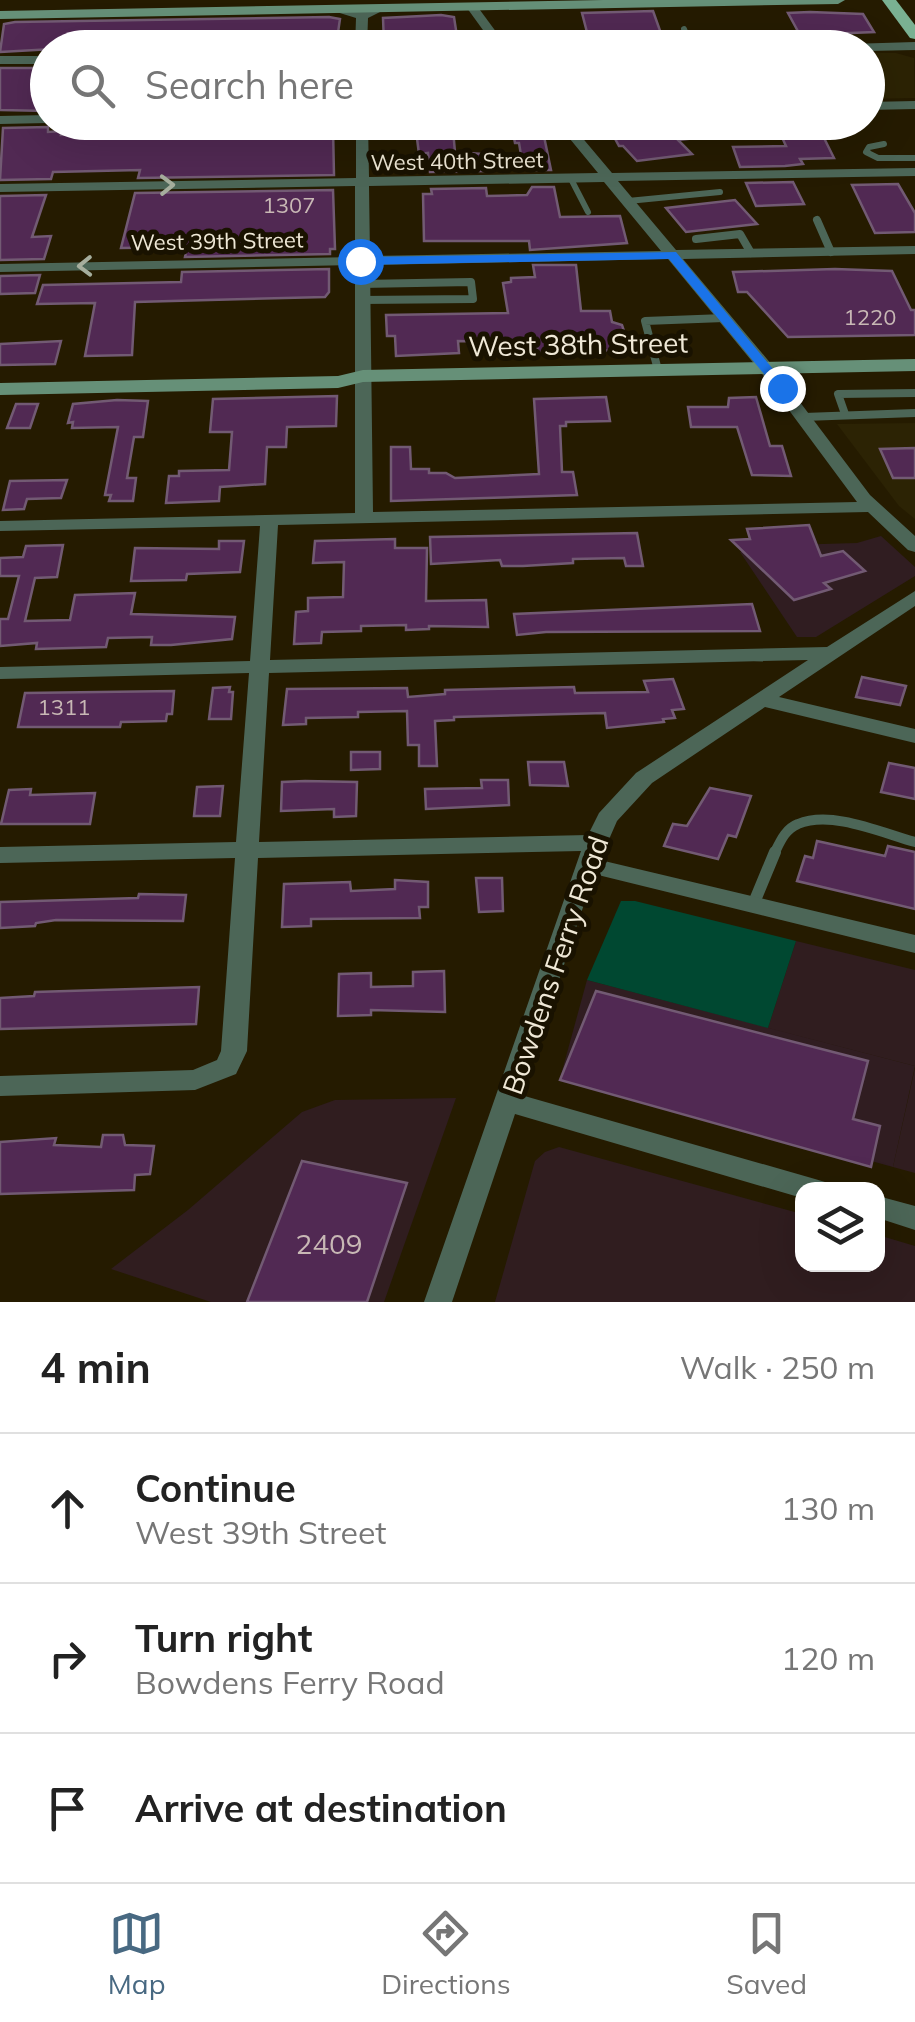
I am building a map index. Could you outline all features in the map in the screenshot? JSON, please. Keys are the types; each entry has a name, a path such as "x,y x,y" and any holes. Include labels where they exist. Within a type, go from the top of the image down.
{"main road":[{"path":"889,0 915,35"}],"street":[{"path":"0,11 499,0"},
{"path":"0,11 336,10 838,0"},
{"path":"472,8 488,30"},
{"path":"336,10 362,16 378,9"},
{"path":"362,16 362,30"},
{"path":"885,47 915,46"},
{"path":"0,60 30,60"},
{"path":"885,106 915,105"},
{"path":"0,120 30,120"},
{"path":"362,140 364,518"},
{"path":"577,140 766,368 871,507 915,546"},
{"name":"West 40th Street","path":"0,188 915,172"},
{"name":"West 39th Street","path":"0,268 915,250"},
{"name":"West 38th Street","path":"0,389 338,382 363,376 915,365"},
{"name":"West 38th Street","path":"0,378 339,371 363,376"},
{"path":"0,526 871,507"},
{"path":"0,1086 196,1080 228,1067 234,1051 270,521"},
{"name":"Bowdens Ferry Road","path":"438,1302 590,854 607,818 644,778 915,598"},
{"path":"0,674 830,653"},
{"path":"760,699 915,736"},
{"path":"0,855 248,849 590,854 754,905 915,944"},
{"path":"508,1102 795,1184"},
{"path":"885,1209 915,1218"}],"lane":[{"path":"884,144 869,147 866,152 878,158 915,158"},
{"path":"572,178 588,212"},
{"path":"628,201 720,192"},
{"path":"817,220 831,252"},
{"path":"696,240 740,234 751,253"},
{"path":"471,282 473,299 361,292 471,282"},
{"path":"658,370 645,320 724,318"},
{"path":"846,414 838,394 915,392"},
{"path":"804,417 915,413"},
{"path":"754,905 787,831 801,822 829,821 915,842"}],"shaded area":[{"path":"885,53 914,58 915,98 885,99"},
{"path":"915,423 915,519 899,506 837,424"},
{"path":"881,536 915,567 915,576 816,637 797,637 740,552 788,545 857,543"},
{"path":"796,941 915,970 915,1066 768,1028"},
{"path":"587,980 915,1066 893,1167 561,1075"},
{"path":"915,1068 915,1173 893,1167"},
{"path":"456,1098 384,1302 211,1302 111,1269 188,1210 302,1112 335,1100"},
{"path":"559,1147 795,1212 795,1272 885,1272 885,1237 915,1246 915,1302 495,1302 535,1161"}],"green space":[{"path":"621,901 635,901 796,941 768,1028 587,980"}],"building":[{"path":"653,11 660,30 586,30 582,13"},
{"path":"788,13 863,14 873,30 797,30"},
{"path":"454,17 456,30 383,30 383,18"},
{"path":"340,19 338,30 30,30 30,50 0,52 4,24"},
{"path":"0,68 30,68 30,111 0,110"},
{"path":"30,127 30,140 333,140 334,175 138,178 140,170 53,172 51,179 0,180 3,128"},
{"path":"417,140 454,140 455,152 482,154 484,171 430,172 428,153 419,154"},
{"path":"514,140 545,140 551,170 530,170 528,155 521,155 519,143"},
{"path":"616,140 678,140 692,154 637,161"},
{"path":"783,140 825,140 834,158 800,159 803,164 785,166 740,167 733,147 786,146"},
{"path":"793,182 804,204 756,206 746,183"},
{"path":"898,184 915,213 915,232 875,233 852,185"},
{"path":"532,187 554,187 560,217 620,216 627,243 530,250 529,241 424,241 423,194 432,194 431,189 486,188 487,196 527,195"},
{"path":"333,190 335,249 330,249 330,254 185,257 187,247 121,248 135,193"},
{"path":"46,195 32,237 51,236 44,259 0,260 0,196"},
{"path":"735,200 757,224 686,232 666,208"},
{"path":"533,265 576,265 581,311 610,311 612,322 622,325 626,337 623,350 538,352 536,343 458,341 459,353 396,356 395,336 387,336 386,315 508,313 503,283 511,282 511,278 535,277"},
{"path":"329,269 329,292 325,297 135,302 132,355 85,356 95,303 37,304 43,285 181,282 182,272"},
{"path":"892,271 911,310 915,310 915,335 788,337 747,292 738,292 733,272"},
{"path":"40,275 35,293 0,294 0,276"},
{"path":"61,341 55,364 0,365 0,344"},
{"path":"337,396 336,426 287,427 286,447 267,447 265,484 220,487 219,501 166,503 169,476 179,476 179,471 229,470 232,432 210,432 213,399"},
{"path":"606,397 610,421 566,422 566,426 560,426 562,472 573,472 577,495 391,501 391,447 410,447 411,469 429,469 429,473 446,473 455,478 539,474 534,399"},
{"path":"756,397 770,446 782,446 791,476 752,475 737,427 691,427 688,407 728,407 729,398"},
{"path":"148,401 143,437 134,437 127,478 136,478 133,501 109,501 111,495 105,495 118,427 72,428 73,422 68,423 73,404"},
{"path":"16,404 38,404 30,428 7,428"},
{"path":"915,448 915,478 893,478 880,449"},
{"path":"67,480 61,498 27,499 24,509 3,510 10,481"},
{"path":"809,525 821,556 843,551 865,571 824,583 831,589 794,600 731,540 750,539 747,529"},
{"path":"637,533 643,566 626,566 624,558 573,559 573,563 523,566 502,566 500,560 431,564 430,537"},
{"path":"395,539 395,548 427,548 426,601 486,600 488,627 429,626 406,630 406,625 361,626 361,631 322,632 321,643 294,644 296,612 308,611 308,598 343,597 344,562 313,563 315,541"},
{"path":"219,541 244,541 240,572 187,574 186,580 131,581 135,548 219,549"},
{"path":"63,545 57,577 35,578 25,621 70,620 75,595 135,593 131,614 235,617 232,639 151,645 152,637 108,638 106,647 36,649 37,643 0,646 0,619 8,619 19,576 0,576 0,558 23,557 26,546"},
{"path":"752,604 760,631 517,635 514,614"},
{"path":"862,677 906,686 900,705 856,697"},
{"path":"673,679 684,709 672,710 675,718 663,719 664,722 607,728 605,713 454,717 435,721 437,766 419,766 419,745 408,745 407,711 358,712 358,717 306,718 306,724 283,725 287,689 407,688 408,697 445,694 445,690 574,687 575,693 648,692 644,681"},
{"path":"230,687 231,719 209,719 213,688"},
{"path":"174,691 172,714 167,714 166,721 121,722 120,727 18,727 25,693"},
{"path":"351,752 380,752 380,769 351,770"},
{"path":"528,762 564,762 568,786 530,785"},
{"path":"889,763 915,768 915,799 881,792"},
{"path":"481,780 508,780 509,805 426,809 425,789 482,788"},
{"path":"282,782 357,782 356,816 334,817 334,809 281,811"},
{"path":"223,786 220,816 194,816 197,787"},
{"path":"710,788 751,796 736,837 728,835 718,859 664,846 673,824 687,826"},
{"path":"31,789 30,795 95,793 90,824 1,824 9,790"},
{"path":"817,841 885,856 888,846 915,852 915,909 797,881 805,856 813,858"},
{"path":"476,878 502,878 503,911 479,912"},
{"path":"395,880 428,882 428,907 419,907 420,918 311,919 311,926 282,927 284,884 350,882 351,891 395,889"},
{"path":"139,894 186,895 183,921 56,920 0,928 0,902 138,898"},
{"path":"444,971 445,1012 371,1010 371,1015 338,1016 339,974 371,973 371,987 413,986 413,972"},
{"path":"199,987 196,1024 0,1029 0,998 34,996 35,992"},
{"path":"596,991 868,1061 853,1119 880,1126 871,1167 560,1080"},
{"path":"103,1135 123,1135 125,1145 154,1146 150,1174 135,1175 134,1190 0,1194 0,1142 56,1138 54,1145 101,1147"},
{"path":"302,1161 407,1183 367,1302 247,1302"}],"route":[{"path":"360,261 672,255 782,388"}]}
